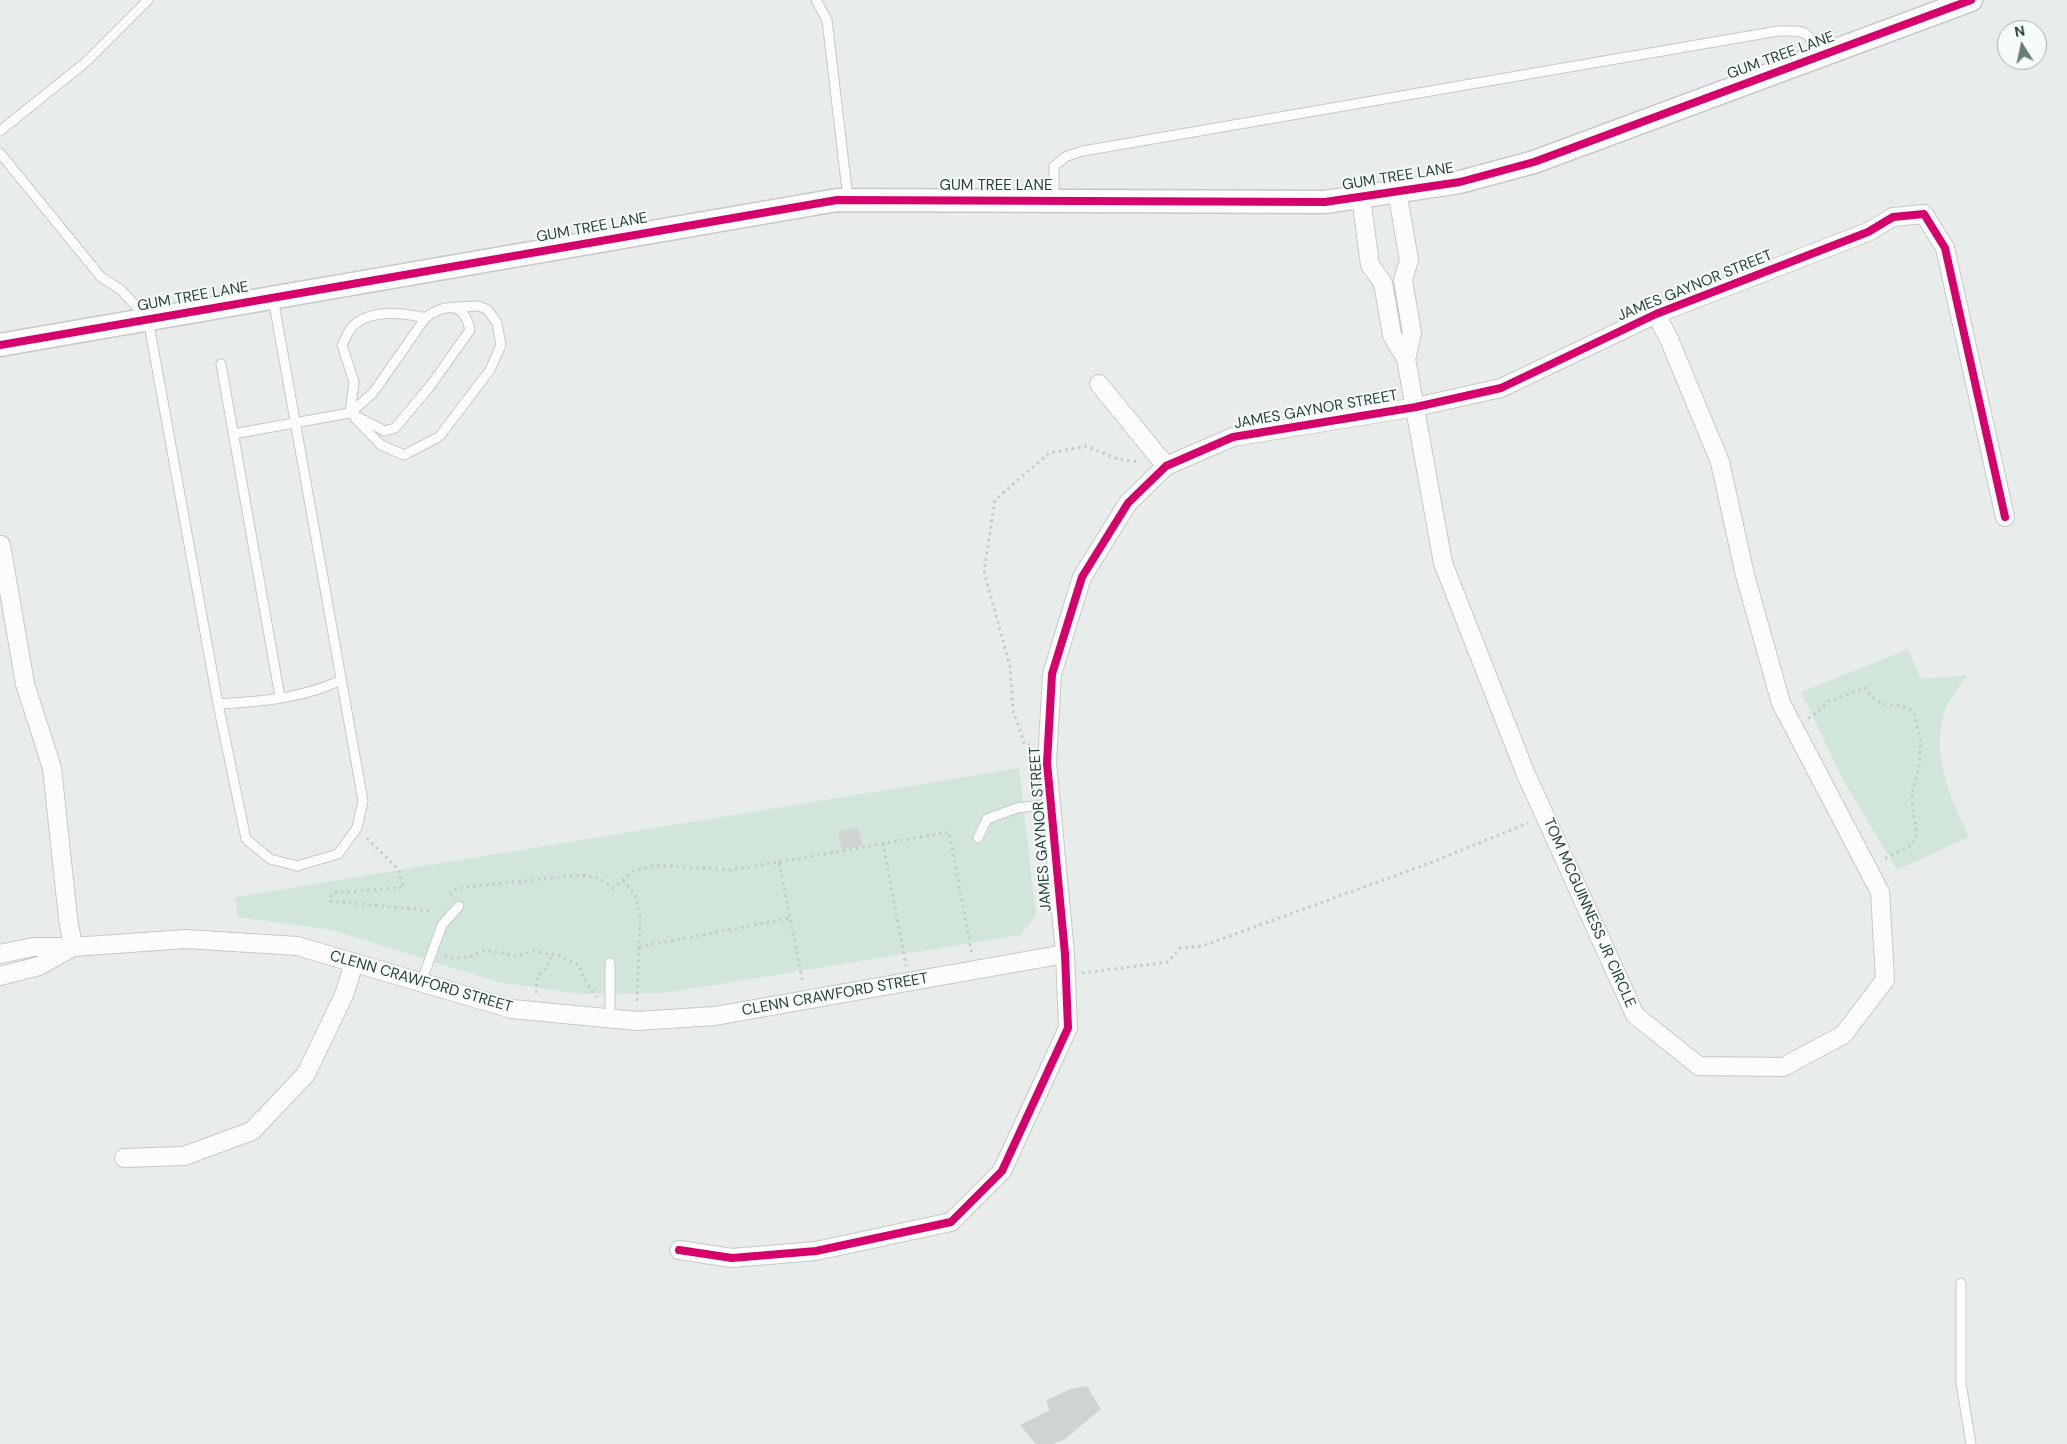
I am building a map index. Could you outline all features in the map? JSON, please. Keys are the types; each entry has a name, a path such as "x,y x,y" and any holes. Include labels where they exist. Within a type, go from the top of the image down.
{"street":[{"name":"GUM TREE LANE","path":"0,345 837,200 1325,202 1460,182 1534,162 1971,0"},
{"name":"TOM MCGUINNESS JR CIRCLE","path":"1397,191 1409,260 1403,280 1412,333 1406,359"},
{"name":"TOM MCGUINNESS JR CIRCLE","path":"1361,197 1370,265 1382,283 1392,335 1406,359 1443,563 1525,772 1635,1015 1699,1066 1783,1067 1843,1035 1885,980 1880,892 1781,703 1750,593 1720,462 1669,339 1656,314"},
{"name":"JAMES GAYNOR STREET","path":"679,1250 732,1258 816,1251 951,1222 1002,1171 1068,1028 1065,954 1047,763 1052,674 1082,577 1128,504 1166,466 1233,437 1416,407 1501,388 1656,314 1868,232 1893,217 1924,214 1945,248 2005,517"},
{"path":"1099,384 1166,466"},
{"path":"1,545 24,684 52,768 68,918 73,947"},
{"name":"CLENN CRAWFORD STREET","path":"0,954 32,946 73,947 186,939 297,946 512,1009 636,1021 715,1016 1065,954"},
{"name":"CLENN CRAWFORD STREET","path":"0,976 39,966 73,947"},
{"path":"124,1158 184,1156 252,1131 306,1074 344,995 354,963"}],"lane":[{"path":"0,131 86,62 148,0"},
{"path":"816,0 827,20 848,200"},
{"path":"1054,200 1054,166 1067,156 1083,151 1778,31 1802,31 1810,36 1818,57"},
{"path":"0,153 101,277 121,290 148,319 218,704 246,839 270,859 296,866 338,854 357,828 362,801 273,298"},
{"path":"1382,283 1403,280"},
{"path":"233,434 350,413 373,393 426,318 438,310 479,306 488,310 497,322 502,345 490,370 439,436 404,454 381,445 350,413"},
{"path":"350,413 385,431 395,428 431,385 470,330 468,319 454,307"},
{"path":"350,413 354,382 342,344 353,326 371,317 401,312 426,318"},
{"path":"220,364 280,697"},
{"path":"218,704 280,697 326,687 341,680"},
{"path":"978,838 987,820 1017,808 1050,804"},
{"path":"421,982 442,925 459,906"},
{"path":"610,963 610,1019"},
{"path":"1962,1283 1961,1383 1971,1444"}],"path":[{"path":"1048,743 1025,745 1013,710 1010,667 984,571 995,500 1049,453 1087,446 1117,460 1166,466"},
{"path":"1794,725 1818,712 1828,702 1865,688 1874,700 1884,706 1904,705 1914,712 1920,742 1919,767 1912,794 1917,831 1912,844 1868,868"},
{"path":"1065,975 1168,962 1180,948 1202,946 1430,863 1545,816"},
{"path":"357,828 398,869 404,887 332,893 330,901 432,911"},
{"path":"445,900 457,888 580,874 599,878 613,888 634,871 656,865 731,870 949,832 975,970"},
{"path":"883,844 909,982"},
{"path":"779,862 806,1000"},
{"path":"623,880 636,896 640,917 636,1021"},
{"path":"429,920 432,911 439,906"},
{"path":"639,947 790,918"},
{"path":"433,950 452,958 470,957 485,950 517,956 533,951 552,954 579,965 584,979 610,1019"},
{"path":"534,1012 538,975 546,969 552,954"}],"green space":[{"path":"1908,649 1921,679 1967,675 1945,711 1941,727 1940,744 1945,776 1969,837 1897,870 1842,778 1801,692"},
{"path":"1019,768 1036,915 1021,935 665,993 579,994 498,982 332,930 238,917 235,897"}],"building":[{"path":"858,828 862,846 842,849 838,831"},
{"path":"1087,1386 1101,1409 1064,1440 1052,1444 1036,1444 1020,1425 1050,1410 1046,1400 1071,1389"}],"cycle path":[{"path":"0,345 837,200 1325,202 1460,182 1534,162 1971,0"},
{"path":"679,1250 732,1258 816,1251 951,1222 1002,1171 1068,1028 1065,954 1047,763 1052,674 1082,577 1128,503 1166,466 1233,437 1416,407 1501,388 1656,314 1868,232 1893,217 1924,214 1945,248 2005,517"}]}
